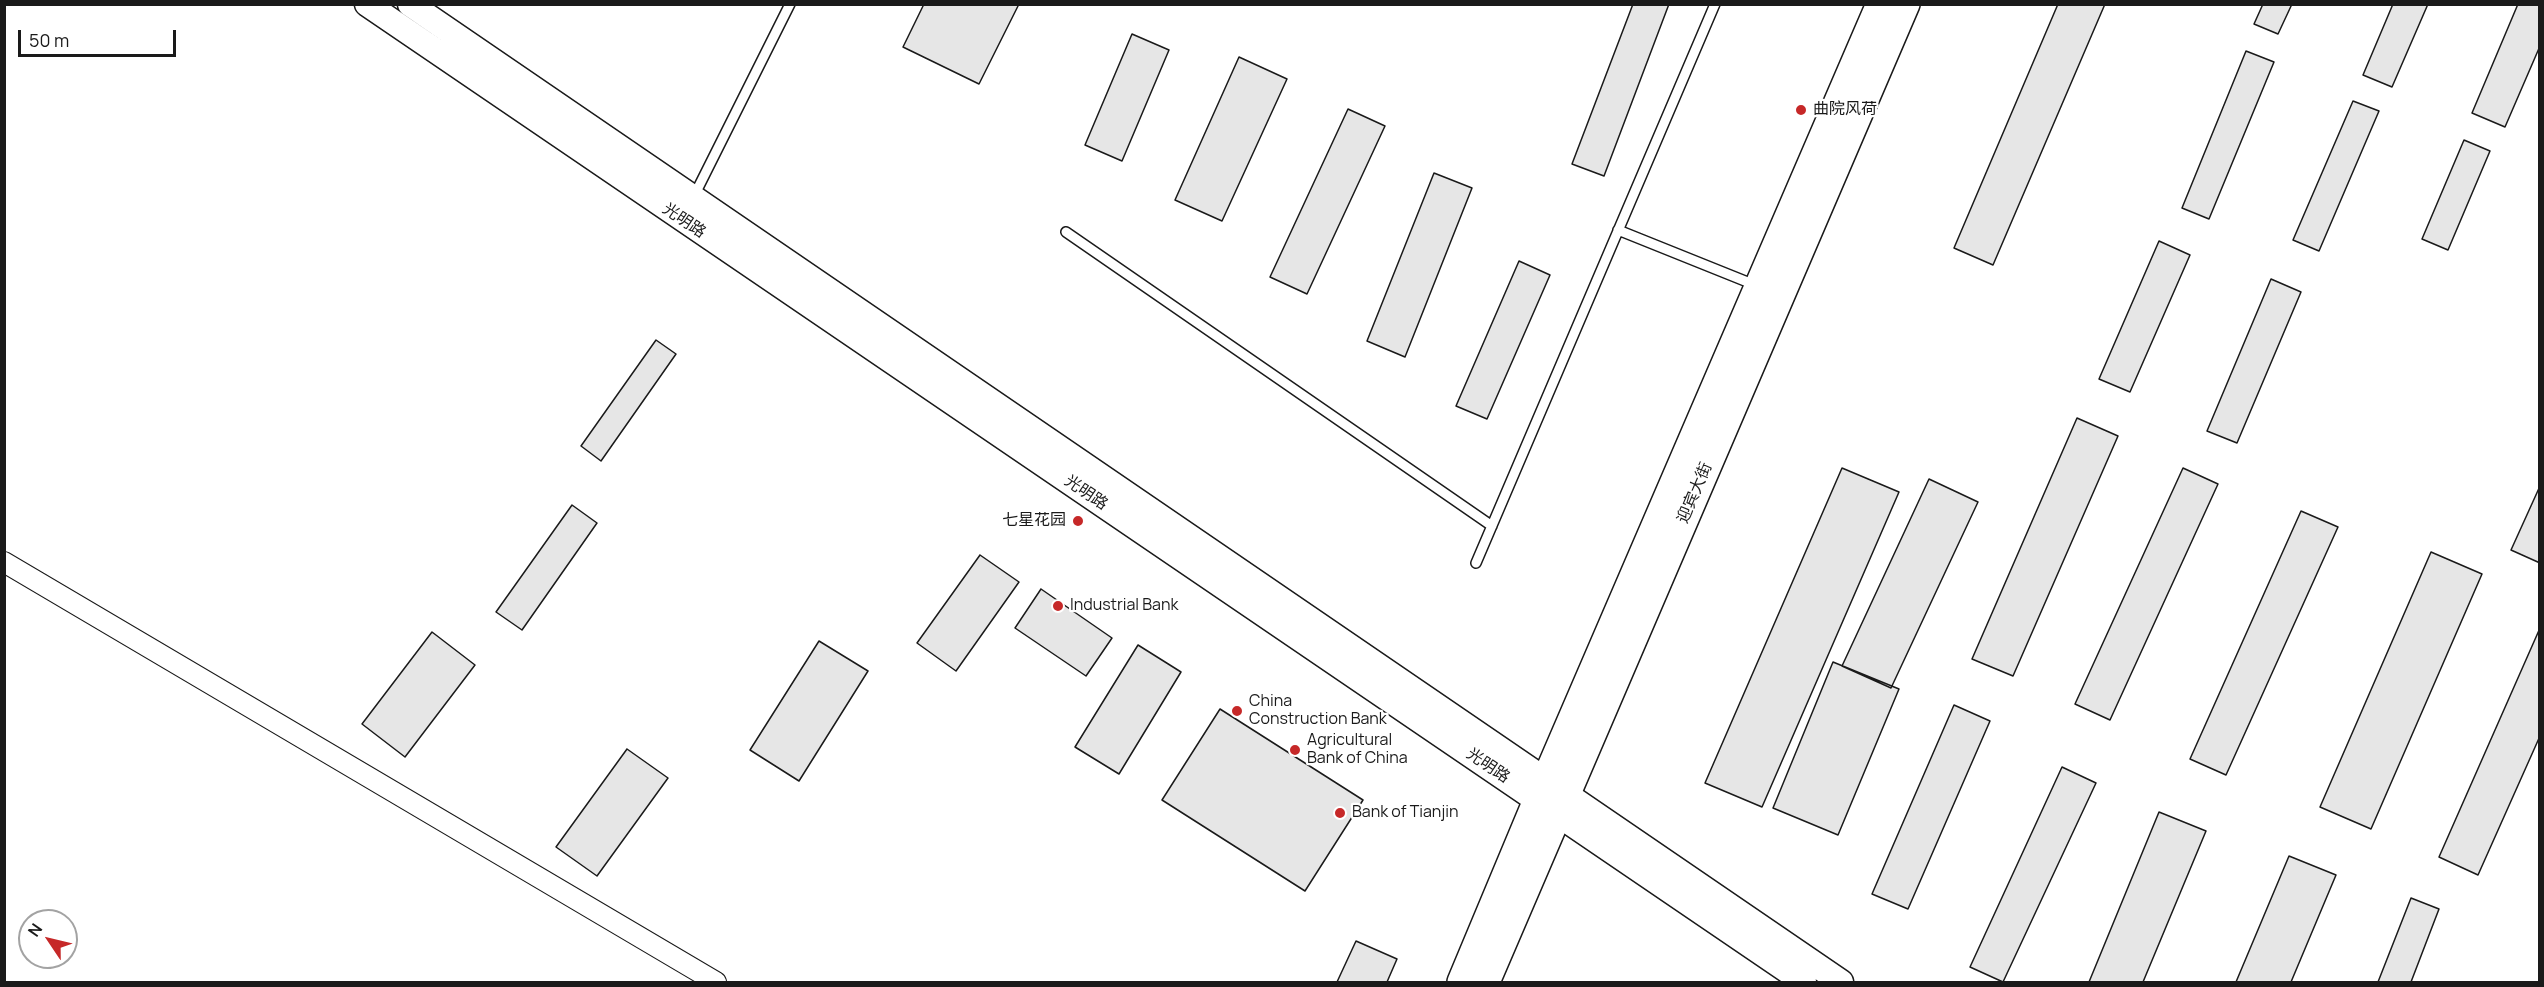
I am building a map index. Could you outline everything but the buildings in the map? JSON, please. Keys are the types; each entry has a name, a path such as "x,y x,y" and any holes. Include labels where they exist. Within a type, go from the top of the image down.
{"main road":[{"name":"迎宾大街","path":"1486,982 1551,797 1757,286 1880,4"},
{"name":"迎宾大街","path":"1461,982 1551,797 1906,4"}],"street":[{"name":"光明路","path":"367,4 687,208 1551,797 1841,982"},
{"name":"光明路","path":"410,4 687,208"},
{"path":"4,562 716,982"},
{"name":"光明路","path":"1551,797 1804,982"}],"lane":[{"path":"687,208 790,4"},
{"path":"1476,563 1714,4"},
{"path":"1618,230 1757,286"},
{"path":"1066,232 1492,526"}],"place":[{"name":"曲院风荷","path":"1801,110"},
{"name":"七星花园","path":"1078,521"},
{"name":"Industrial Bank","path":"1058,606"},
{"name":"China Construction Bank","path":"1237,711"},
{"name":"Agricultural Bank of China","path":"1295,750"},
{"name":"Bank of Tianjin","path":"1340,813"}]}
